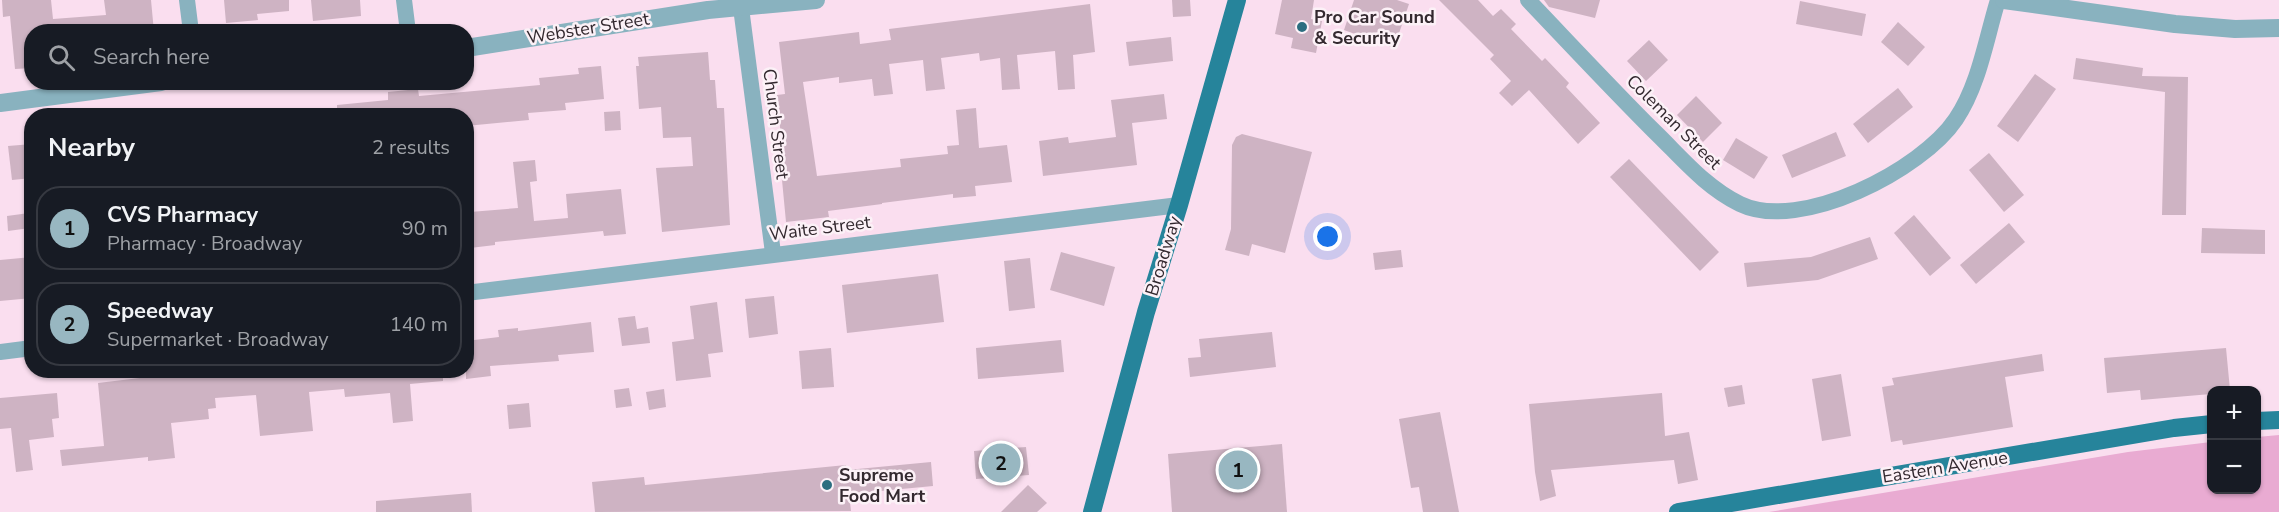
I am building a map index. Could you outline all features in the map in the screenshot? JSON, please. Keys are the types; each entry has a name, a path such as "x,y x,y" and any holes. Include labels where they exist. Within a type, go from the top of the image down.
{"main road":[{"name":"Broadway","path":"1092,512 1146,312 1237,0"},
{"path":"2261,421 2279,420"},
{"name":"Eastern Avenue","path":"1678,512 2174,428 2207,424"}],"street":[{"path":"187,0 189,24"},
{"path":"404,0 407,24"},
{"name":"Webster Street","path":"474,46 741,3 816,0"},
{"name":"Coleman Street","path":"1528,0 1611,88 1705,182 1742,205 1770,210 1798,208 1845,197 1902,170 1933,145 1956,120 1971,91 1998,0"},
{"path":"2004,0 2175,24 2235,29 2279,28"},
{"name":"Church Street","path":"741,3 773,254"},
{"path":"0,103 100,90"},
{"name":"Waite Street","path":"474,292 1179,205"},
{"path":"0,352 24,349"}],"shaded area":[{"path":"2279,435 2279,512 1769,512 2128,452 2207,442 2207,494 2261,494 2261,437"}],"building":[{"path":"2,0 51,0 53,19 106,15 104,0 151,0 153,24 24,24 24,68 15,69 10,16 3,17"},
{"path":"224,0 289,0 289,11 257,14 258,20 226,23"},
{"path":"311,0 360,0 361,16 313,21"},
{"path":"1172,0 1190,0 1191,16 1173,17"},
{"path":"1282,0 1314,0 1311,19 1322,21 1316,53 1291,48 1293,38 1275,34"},
{"path":"1354,0 1397,0 1409,4 1394,48 1344,30"},
{"path":"1439,0 1478,0 1493,16 1501,9 1516,24 1511,29 1542,61 1545,58 1569,83 1566,87 1600,123 1578,144 1529,90 1512,106 1499,93 1511,81 1490,59 1494,55"},
{"path":"1544,0 1600,0 1595,18 1549,7"},
{"path":"1800,1 1866,14 1862,36 1796,24"},
{"path":"1090,4 1095,52 1073,55 1075,89 1058,90 1055,51 1017,55 1020,89 1002,90 1000,58 980,61 979,53 941,58 945,89 926,91 923,60 889,64 893,94 874,96 872,79 839,83 839,77 803,82 817,176 901,167 900,159 948,154 947,146 959,145 956,110 976,108 979,148 1007,145 1012,182 975,186 976,196 953,198 953,194 882,203 828,211 829,217 786,222 782,180 785,180 777,95 785,94 779,42 859,32 860,44 891,40 889,29"},
{"path":"1898,22 1925,47 1908,66 1881,42"},
{"path":"1171,37 1173,61 1129,66 1126,42"},
{"path":"1649,40 1668,60 1646,81 1627,61"},
{"path":"708,52 710,80 715,80 717,108 724,108 730,225 662,232 656,168 693,166 691,137 663,138 661,107 639,109 636,66 639,66 638,57"},
{"path":"2076,58 2143,68 2142,76 2188,77 2186,215 2162,215 2165,92 2073,79"},
{"path":"601,66 604,99 565,103 566,110 528,113 529,120 474,125 474,108 337,108 337,105 388,100 388,92 418,90 419,96 540,85 539,78 579,74 578,68"},
{"path":"2035,74 2056,89 2018,142 1997,126"},
{"path":"1898,88 1913,107 1868,143 1853,124"},
{"path":"1164,94 1167,119 1132,123 1137,165 1043,176 1039,141 1068,137 1069,143 1116,137 1111,100"},
{"path":"1696,96 1722,123 1703,142 1677,115"},
{"path":"620,111 621,130 605,131 604,112"},
{"path":"1836,132 1846,156 1792,178 1782,155"},
{"path":"1242,134 1312,152 1285,253 1252,244 1249,256 1225,250 1231,229 1232,145 1236,137"},
{"path":"1736,138 1768,157 1754,179 1723,160"},
{"path":"24,145 24,179 12,180 8,146"},
{"path":"1989,153 2024,195 2004,212 1969,170"},
{"path":"1629,159 1719,252 1700,271 1610,177"},
{"path":"535,160 537,181 530,182 534,221 568,218 566,194 621,189 626,234 604,236 603,231 495,242 495,245 474,248 474,212 518,208 513,162"},
{"path":"24,214 24,229 8,231 7,216"},
{"path":"1914,215 1951,258 1930,276 1894,233"},
{"path":"2009,223 2025,242 1976,284 1960,265"},
{"path":"2202,228 2265,230 2265,254 2201,253"},
{"path":"1870,237 1878,259 1818,280 1747,287 1744,263 1811,257"},
{"path":"1401,250 1403,267 1375,270 1373,253"},
{"path":"1061,252 1115,267 1104,306 1050,290"},
{"path":"24,258 24,299 0,301 0,260"},
{"path":"1030,258 1035,308 1009,311 1004,261"},
{"path":"938,274 944,322 847,333 842,285"},
{"path":"774,296 778,334 749,338 745,299"},
{"path":"717,302 723,352 708,354 711,377 676,381 672,342 694,339 690,306"},
{"path":"635,316 637,329 648,327 650,343 622,346 618,318"},
{"path":"591,322 594,352 558,355 559,361 490,366 491,376 466,379 474,378 474,340 499,337 498,330 518,328 518,331"},
{"path":"1272,332 1276,367 1190,377 1188,358 1201,357 1199,339"},
{"path":"1061,340 1064,372 978,379 976,348"},
{"path":"831,348 834,387 802,389 799,351"},
{"path":"2226,348 2230,386 2207,386 2207,394 2141,400 2140,390 2107,393 2104,358"},
{"path":"2042,354 2044,371 2005,377 2013,427 1903,445 1902,440 1891,442 1882,387 1894,385 1892,378"},
{"path":"1841,374 1851,436 1822,441 1812,379"},
{"path":"140,378 443,378 443,381 410,384 413,421 393,423 390,393 345,397 344,389 309,392 313,431 260,436 256,395 215,398 216,408 208,409 209,419 171,423 175,458 148,461 148,457 62,466 60,450 104,446 98,383"},
{"path":"1742,385 1745,404 1728,407 1724,388"},
{"path":"629,388 632,406 616,408 614,390"},
{"path":"664,389 666,407 649,410 646,392"},
{"path":"57,393 59,418 52,419 54,437 29,440 33,470 16,472 11,428 0,429 0,398"},
{"path":"1662,393 1665,436 1689,432 1698,480 1678,484 1674,460 1551,470 1556,496 1540,501 1529,404"},
{"path":"529,403 531,427 509,429 507,405"},
{"path":"1440,412 1459,512 1423,512 1419,487 1411,488 1399,419"},
{"path":"1282,444 1287,512 1172,512 1168,454"},
{"path":"1026,447 1029,475 976,479 974,451"},
{"path":"931,462 933,486 849,494 851,511 595,512 592,482 644,477 645,485 846,465 847,470"},
{"path":"1028,485 1047,503 1037,512 1001,512"},
{"path":"471,493 472,512 376,512 376,501"}],"place":[{"name":"Pro Car Sound & Security","path":"1302,27"},
{"name":"Speedway","path":"1001,463"},
{"name":"CVS Pharmacy","path":"1238,470"},
{"name":"Supreme Food Mart","path":"827,485"}]}
